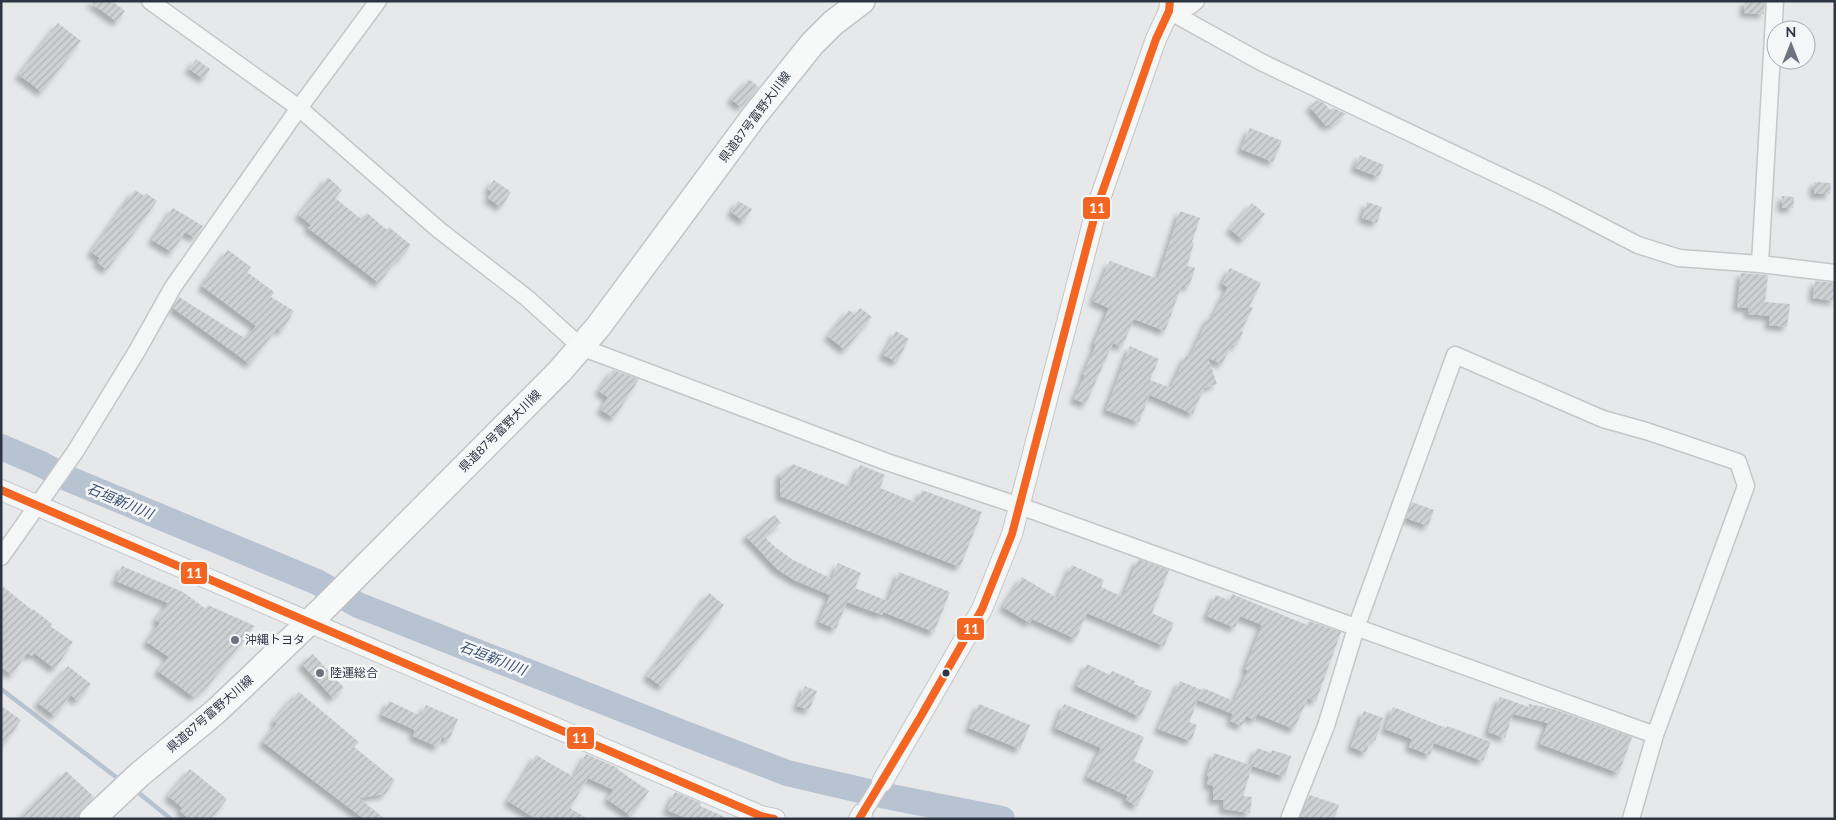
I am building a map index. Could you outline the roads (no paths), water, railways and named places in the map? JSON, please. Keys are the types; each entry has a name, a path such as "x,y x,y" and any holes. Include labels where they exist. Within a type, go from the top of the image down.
{"main road":[{"name":"県道87号富野大川線","path":"92,819 140,774 214,713 316,615 560,371 598,327 755,115 812,44 834,23 862,1"}],"street":[{"path":"150,1 299,108 439,230 527,298 581,347 887,462 1020,506 1655,735"},
{"path":"1,557 75,452 137,351 173,287 299,108 378,1"},
{"path":"1170,6 1190,6 1196,1"},
{"path":"1760,264 1775,1"},
{"path":"1170,6 1261,62 1541,194 1638,244 1679,258 1760,264 1835,273"},
{"path":"861,817 982,609 1012,534 1097,207 1156,40 1170,6"},
{"path":"1289,819 1326,726 1356,628 1455,356 1603,419 1646,431 1738,462 1746,486 1655,735 1631,819"},
{"path":"1,490 316,615 761,816 775,819"}],"waterway":[{"name":"石垣新川川","path":"1,447 41,464 69,479 317,582 358,605 787,773 886,796 1002,819"},
{"path":"1,689 116,777"},
{"path":"140,794 171,819"}],"place":[{"name":"沖縄トヨタ","path":"235,640"},
{"name":"陸運総合","path":"320,673"}]}
